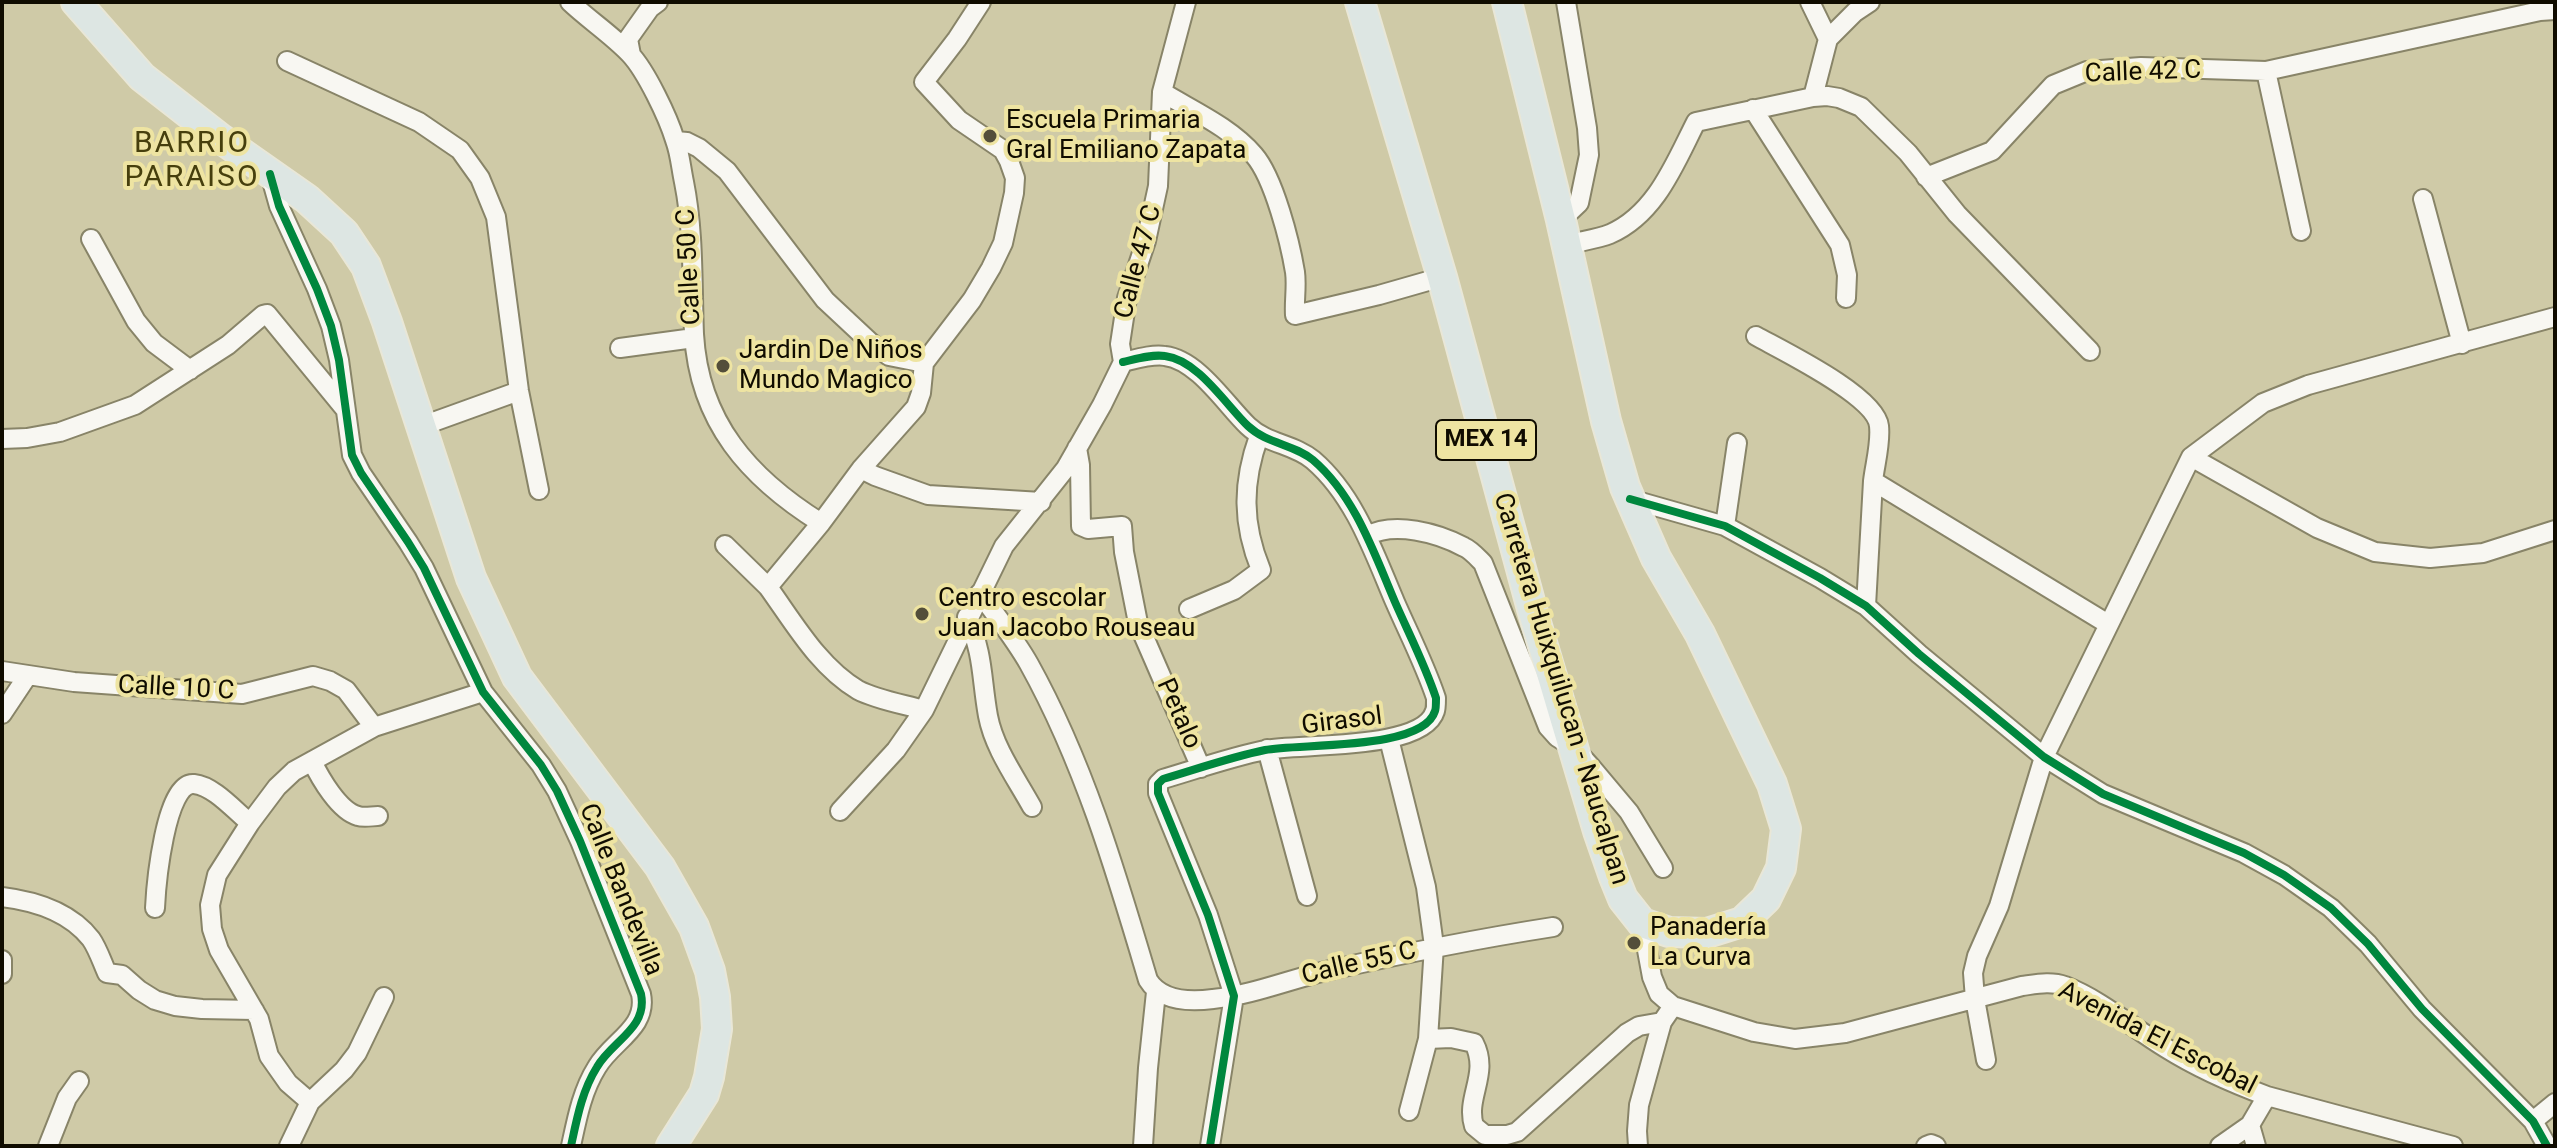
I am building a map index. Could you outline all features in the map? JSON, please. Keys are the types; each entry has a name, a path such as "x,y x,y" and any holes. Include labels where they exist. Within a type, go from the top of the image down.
{"main road":[{"path":"76,2 142,77 307,199 344,233 366,266 471,578 517,677 660,867 694,927 710,971 717,1029 709,1077 704,1094 671,1146"},
{"name":"Carretera Huixquilucan - Naucalpan","path":"1360,2 1442,277 1573,747 1614,877 1623,899 1642,923"},
{"path":"1507,2 1564,232 1606,421 1630,499 1656,558 1700,634 1761,760 1786,829 1781,868 1766,899 1742,922 1707,933 1669,932 1642,923"}],"street":[{"name":"Calle 50 C","path":"570,2 631,55 648,81 676,141 692,238 694,338 706,397 714,419 762,478 821,523"},
{"path":"631,55 628,39 650,8 658,2"},
{"path":"768,587 861,469 916,407 921,393 924,363 972,300 1003,243 1014,193 1015,178 1009,161 1003,150 959,120 924,82 981,2"},
{"name":"Calle 47 C","path":"840,811 896,750 924,710 967,617 1010,537 1041,502 1077,448 1123,362 1121,328 1158,186 1162,92 1186,2"},
{"path":"1566,2 1589,155 1579,203 1564,232 1608,234 1632,222 1654,199 1696,122 1813,97 1839,98 1861,107 1908,153 1957,214 2090,351"},
{"path":"1810,2 1828,39"},
{"path":"1813,97 1828,39 1855,12 1870,2"},
{"name":"Calle 42 C","path":"1926,177 1992,151 2053,85 2087,71 2141,67 2266,71 2524,14 2555,10"},
{"path":"287,61 419,122 460,150 480,178 496,217 519,391 539,490"},
{"path":"2266,71 2301,231"},
{"path":"1162,92 1224,129 1256,157 1277,205 1292,257 1295,315 1442,277"},
{"path":"1753,109 1840,245 1847,275 1846,298"},
{"path":"676,141 699,148 727,171 825,300 870,342 889,356 924,363"},
{"name":"Calle Bandevilla","path":"270,174 279,206 331,326 339,360 352,455 424,568 483,692 541,765 557,791 641,994 641,1016 598,1064 585,1092 571,1146"},
{"path":"2423,199 2462,344"},
{"path":"91,239 136,321 154,343 190,370"},
{"path":"2,439 60,432 135,405 228,345 267,314 347,411"},
{"path":"1986,1060 1973,973 1977,956 1999,906 2044,757 2191,457 2263,403 2308,385 2555,317"},
{"path":"1756,336 1857,395 1873,410 1880,427 1873,481 1866,606"},
{"path":"620,348 694,338"},
{"path":"1123,362 1166,356 1187,364 1223,396 1259,436 1312,459 1351,506 1367,536 1377,530 1406,529 1466,547 1483,563 1548,727 1573,747 1629,812 1663,868"},
{"path":"422,426 519,391"},
{"path":"1189,609 1234,590 1261,570 1253,549 1245,505 1250,460 1259,436"},
{"path":"1725,526 1737,443"},
{"name":"Petalo","path":"1077,448 1081,526 1088,529 1122,526 1138,623 1201,768"},
{"path":"2191,457 2317,528 2375,552 2430,558 2483,553 2555,530"},
{"path":"861,469 928,495 1041,502"},
{"path":"1873,481 2108,624"},
{"path":"1630,499 1725,526 1866,606 2044,757 2103,794 2244,853 2284,875 2331,908 2368,944 2422,1009 2533,1121 2547,1146"},
{"name":"Girasol","path":"1234,996 1208,915 1158,793 1158,784 1163,779 1267,749 1389,739 1431,719 1436,710 1436,698 1367,536"},
{"path":"725,545 768,587 814,652 850,684 869,694 924,710"},
{"path":"980,593 1027,660 1049,702 1105,838 1148,980 1162,994 1143,1146"},
{"path":"967,617 978,641 988,717 997,743 1032,807"},
{"name":"Calle 10 C","path":"2,671 74,682 242,694 313,676 346,690 374,727"},
{"path":"2,714 28,675"},
{"path":"310,1102 288,1083 269,1056 259,1019 219,950 212,929 210,905 217,875 250,823 277,787 294,771 374,727 483,692"},
{"path":"1389,739 1426,887 1434,946 1428,1039 1409,1111"},
{"path":"1267,749 1307,896"},
{"path":"312,761 322,782 346,809 357,816 378,816"},
{"path":"155,908 158,859 169,818 186,785 207,789 250,823"},
{"path":"2,897 40,905 56,912 93,942 107,973 122,975 155,1000 187,1008 254,1010"},
{"path":"1638,1146 1639,1105 1662,1022 1673,1006 1659,994 1652,977 1642,923"},
{"name":"Calle 55 C","path":"1162,994 1211,1000 1253,993 1309,975 1434,946 1553,927"},
{"path":"2,960 2,972"},
{"name":"Avenida El Escobal","path":"1673,1006 1754,1032 1795,1039 1845,1033 2022,986 2048,983 2064,986 2086,997 2168,1049 2241,1086 2267,1096 2453,1146"},
{"path":"1210,1146 1234,996"},
{"path":"289,1146 310,1102 357,1053 384,997"},
{"path":"1428,1039 1451,1038 1474,1043 1481,1060 1472,1112 1474,1126 1485,1135 1507,1135 1527,1125 1627,1033 1639,1026 1662,1022"},
{"path":"48,1146 67,1098 79,1081"},
{"path":"2220,1146 2250,1125 2267,1096"},
{"path":"2533,1121 2555,1103"},
{"path":"2250,1125 2256,1146"},
{"path":"1926,1146 1936,1146"}],"cycle path":[{"path":"270,174 279,206 331,326 339,360 352,455 424,568 483,692 541,765 557,791 641,994 642,1006 634,1025 603,1058 587,1086 571,1146"},
{"path":"1123,362 1160,356 1177,359 1200,374 1255,432 1298,450 1328,474 1362,526 1436,698 1435,711 1426,724 1408,733 1358,743 1265,750 1163,779 1158,784 1158,793 1208,915 1234,996 1210,1146"},
{"path":"1630,499 1725,526 1820,578 1866,606 2044,757 2103,794 2244,853 2284,875 2331,908 2368,944 2422,1009 2533,1121 2547,1146"}],"place":[{"name":"Escuela Primaria Gral Emiliano Zapata","path":"990,136"},
{"name":"Jardin De Niños Mundo Magico","path":"723,366"},
{"name":"Centro escolar Juan Jacobo Rouseau","path":"922,614"},
{"name":"Panadería La Curva","path":"1634,943"}],"district":[{"name":"BARRIO PARAISO","path":"192,161"}]}
